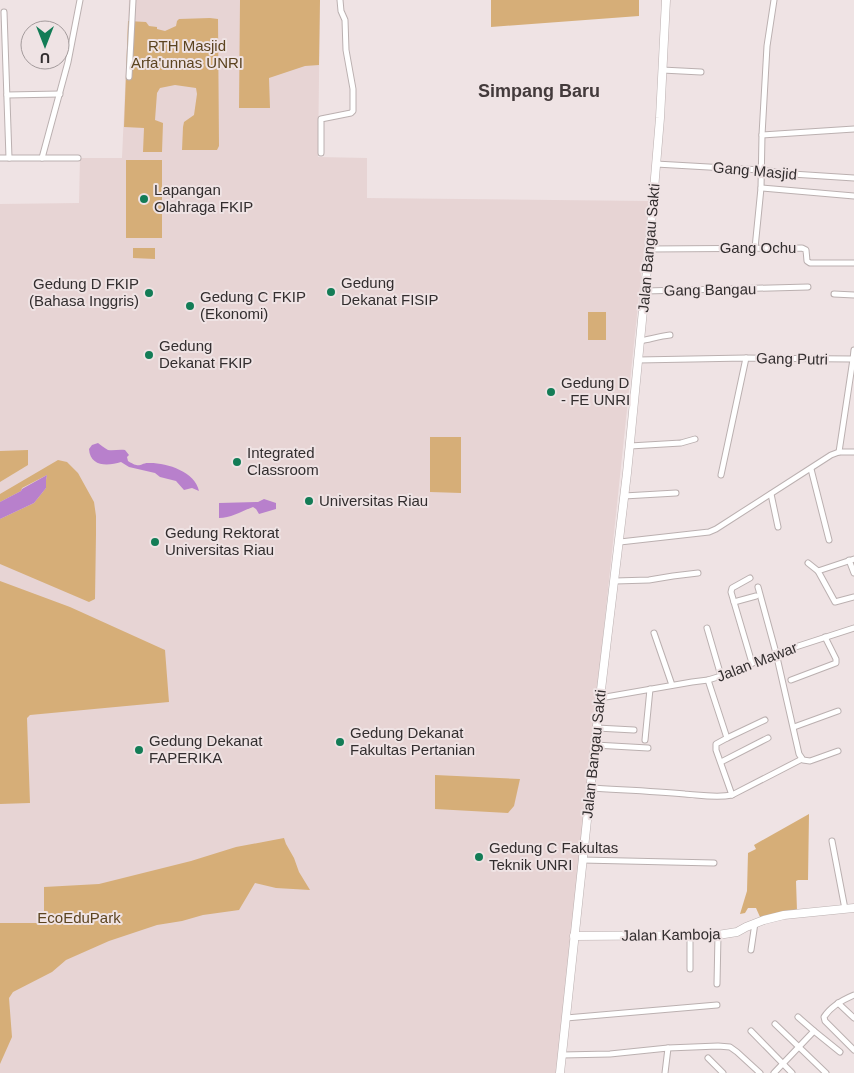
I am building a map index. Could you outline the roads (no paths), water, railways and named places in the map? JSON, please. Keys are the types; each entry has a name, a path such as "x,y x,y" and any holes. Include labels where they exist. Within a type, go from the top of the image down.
{"street":[{"path":"42,158 68,62 80,0"},
{"path":"129,77 134,0"},
{"path":"321,153 321,118 354,111 353,89 346,50 345,20 341,11 340,0"},
{"name":"Jalan Bangau Sakti","path":"560,1073 600,698 630,446 656,164 666,0"},
{"path":"755,248 761,188 767,46 774,0"},
{"path":"4,12 9,158"},
{"path":"662,70 701,72"},
{"path":"0,85 7,85"},
{"path":"7,95 60,94"},
{"path":"762,135 854,129"},
{"path":"0,158 78,158"},
{"name":"Gang Masjid","path":"656,164 854,178"},
{"path":"761,188 854,196"},
{"name":"Gang Ochu","path":"649,249 802,248 806,250 806,260 810,263 854,263"},
{"name":"Gang Bangau","path":"645,291 808,287"},
{"path":"834,294 854,296"},
{"path":"640,341 670,335"},
{"path":"839,452 854,350"},
{"path":"721,475 746,358"},
{"name":"Gang Putri","path":"638,360 746,358 853,360"},
{"path":"630,446 682,443 695,439"},
{"path":"620,542 709,532 831,455 839,452 854,452"},
{"path":"811,469 829,540"},
{"path":"624,496 676,493"},
{"path":"770,494 778,527"},
{"path":"818,570 852,560 854,573"},
{"path":"808,563 818,570 835,602 854,597"},
{"path":"614,581 649,580 698,573"},
{"path":"750,578 732,588 734,602 752,664"},
{"path":"758,586 776,653 799,754 802,759"},
{"path":"734,602 756,596"},
{"path":"707,628 721,676"},
{"name":"Jalan Mawar","path":"600,698 708,680 776,653 854,628"},
{"path":"654,634 672,685"},
{"path":"791,680 836,663 826,637"},
{"path":"708,680 727,738"},
{"path":"645,740 650,689"},
{"path":"794,727 838,711"},
{"path":"732,795 716,746 719,742 765,720"},
{"path":"597,728 634,730"},
{"path":"721,762 768,738"},
{"path":"595,745 648,748"},
{"path":"590,788 703,796 732,795 802,759 810,761 838,751"},
{"path":"832,841 845,909"},
{"path":"582,860 714,863"},
{"name":"Jalan Kamboja","path":"574,936 718,935 737,932 773,917 854,908"},
{"path":"752,950 755,923"},
{"path":"690,935 690,969"},
{"path":"717,984 718,935"},
{"path":"854,995 838,1003 824,1016 825,1021 854,1050"},
{"path":"838,1003 854,1018"},
{"path":"566,1018 717,1005"},
{"path":"798,1016 840,1052"},
{"path":"776,1024 826,1073"},
{"path":"751,1031 792,1073"},
{"path":"774,1073 814,1031"},
{"path":"562,1055 610,1054 668,1048 730,1047 760,1073"},
{"path":"665,1073 668,1048"},
{"path":"708,1058 723,1073"}],"place":[{"name":"Lapangan Olahraga FKIP","path":"144,199"},
{"name":"Gedung Dekanat FISIP","path":"331,292"},
{"name":"Gedung D FKIP (Bahasa Inggris)","path":"149,293"},
{"name":"Gedung C FKIP (Ekonomi)","path":"190,306"},
{"name":"Gedung Dekanat FKIP","path":"149,355"},
{"name":"Gedung D - FE UNRI","path":"551,392"},
{"name":"Integrated Classroom","path":"237,462"},
{"name":"Universitas Riau","path":"309,501"},
{"name":"Gedung Rektorat Universitas Riau","path":"155,542"},
{"name":"Gedung Dekanat Fakultas Pertanian","path":"340,742"},
{"name":"Gedung Dekanat FAPERIKA","path":"139,750"},
{"name":"Gedung C Fakultas Teknik UNRI","path":"479,857"}],"district":[{"name":"Simpang Baru","path":"539,91"}],"park label":[{"name":"RTH Masjid Arfa'unnas UNRI","path":"187,54"},
{"name":"EcoEduPark","path":"79,918"}]}
